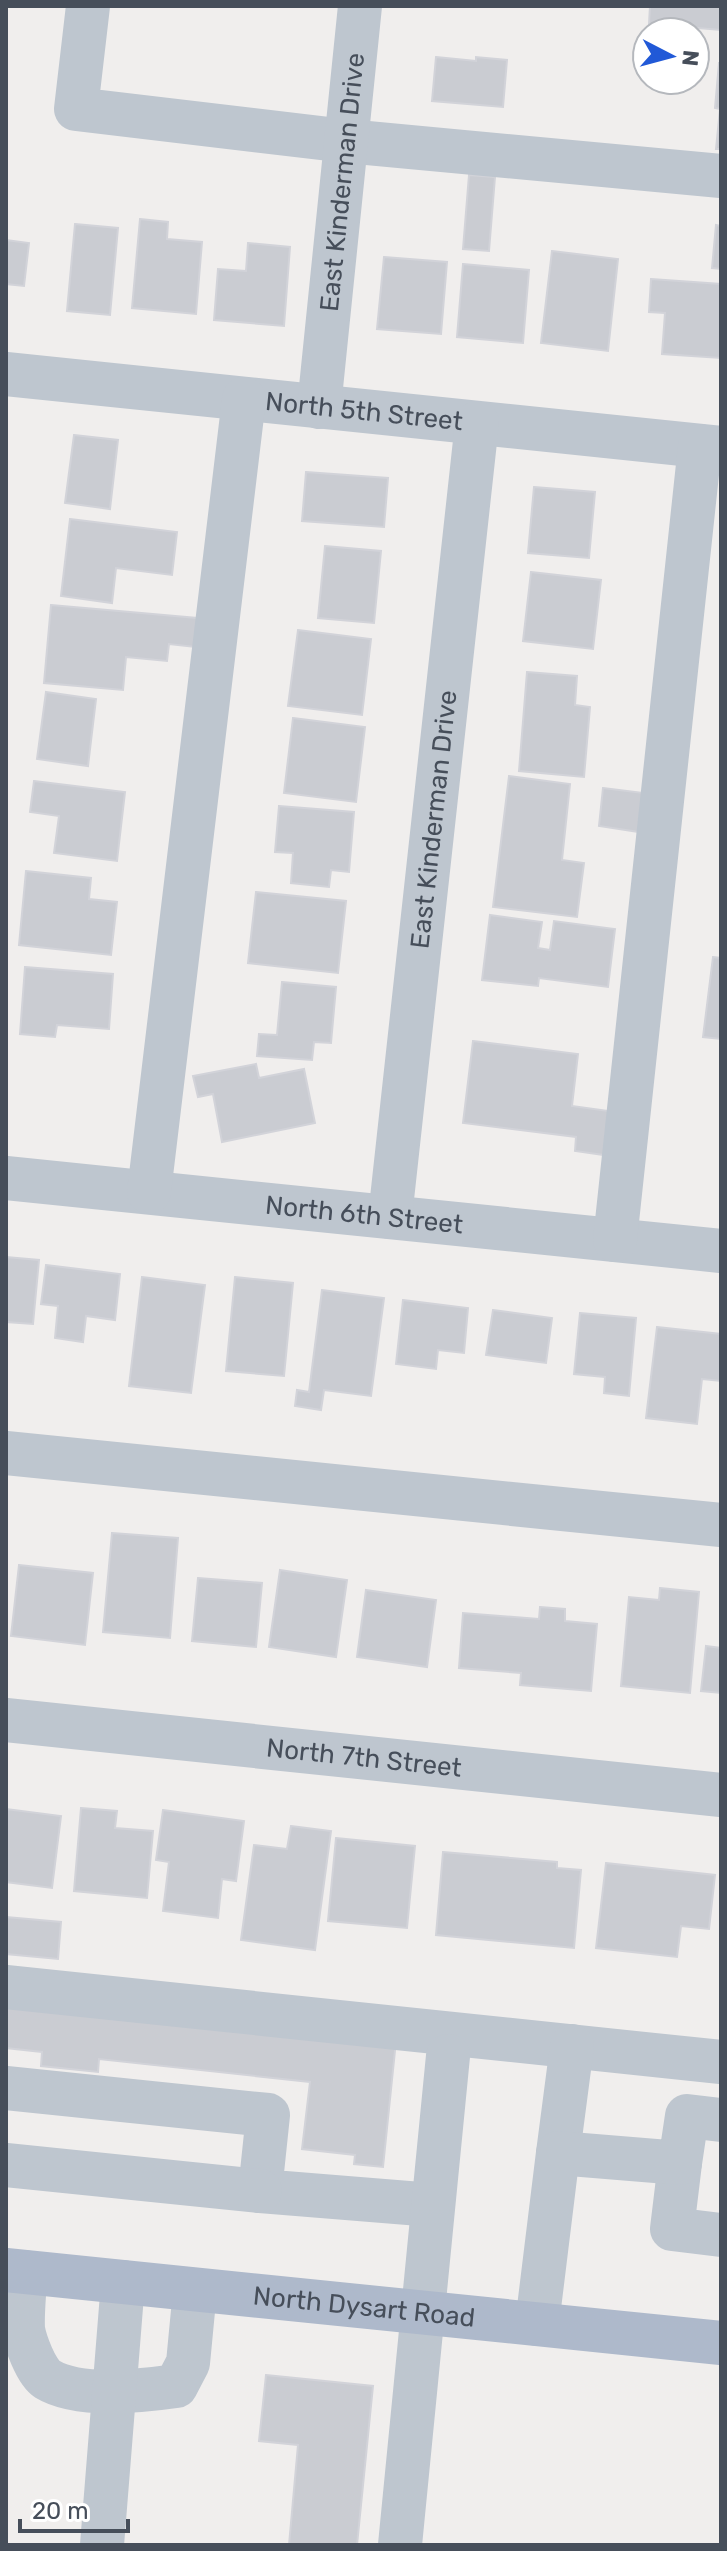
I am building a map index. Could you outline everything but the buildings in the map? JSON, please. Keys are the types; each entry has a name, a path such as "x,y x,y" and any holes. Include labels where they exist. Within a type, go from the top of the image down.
{"main road":[{"name":"North Dysart Road","path":"16,2271 721,2343"}],"street":[{"path":"88,6 76,109 346,141 721,176"},
{"name":"East Kinderman Drive","path":"319,407 360,6"},
{"name":"North 5th Street","path":"6,374 710,447"},
{"path":"149,1192 244,399"},
{"name":"East Kinderman Drive","path":"390,1217 477,423"},
{"path":"615,1240 710,447"},
{"name":"North 6th Street","path":"6,1178 721,1251"},
{"path":"6,1453 721,1525"},
{"name":"North 7th Street","path":"6,1720 721,1795"},
{"path":"6,1987 721,2062"},
{"path":"537,2324 572,2046"},
{"path":"400,2545 448,2056"},
{"path":"6,2088 268,2115 260,2191"},
{"path":"721,2120 687,2116 672,2229 721,2235"},
{"path":"558,2153 680,2163"},
{"path":"6,2165 433,2205"},
{"path":"16,2271 23,2330 30,2353 44,2378 69,2388 135,2392 176,2386 188,2363 195,2290"},
{"path":"102,2545 123,2282"}]}
